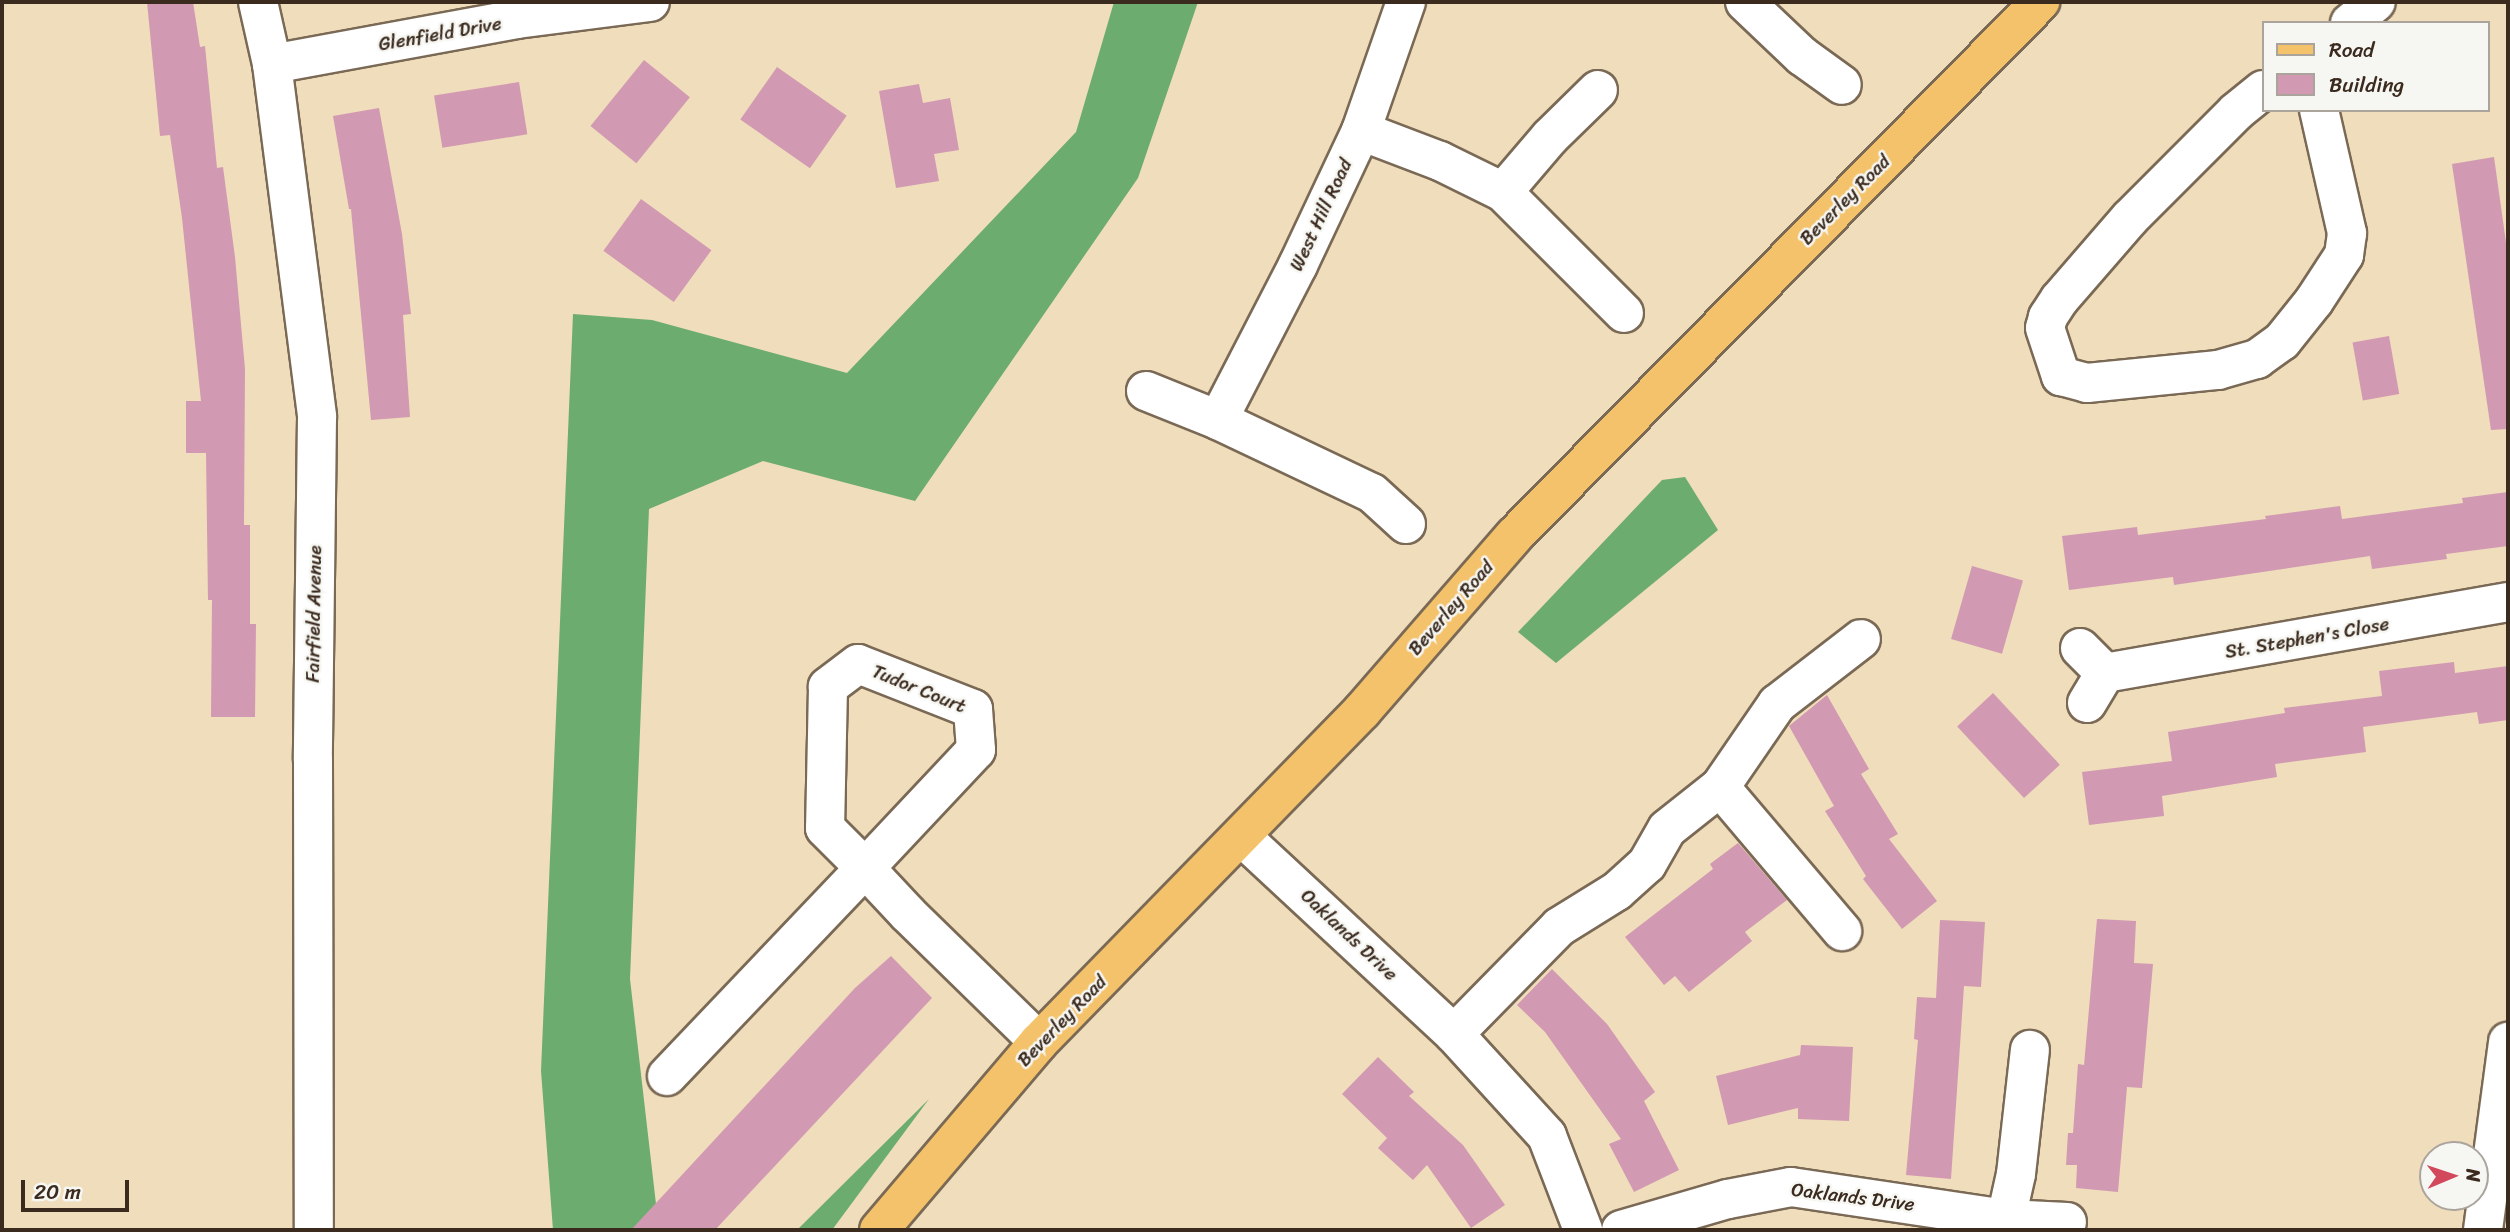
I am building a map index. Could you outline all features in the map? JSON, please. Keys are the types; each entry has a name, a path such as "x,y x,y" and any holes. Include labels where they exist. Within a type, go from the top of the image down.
{"main road":[{"name":"Beverley Road","path":"879,1230 1039,1042 1362,712 1514,536 2040,2"}],"street":[{"name":"Fairfield Avenue","path":"258,2 272,64 317,417 313,788 314,1230"},
{"name":"Glenfield Drive","path":"272,64 517,19 650,2"},
{"name":"West Hill Road","path":"1218,420 1298,265 1361,131 1406,2"},
{"path":"2352,21 2376,2"},
{"path":"1747,3 1802,56 1842,85"},
{"path":"1503,192 1550,137 1598,90"},
{"path":"2262,91 2236,112 2130,218 2059,300 2045,328 2061,376 2087,383 2218,370 2257,359 2282,341 2314,302 2344,255 2347,233 2319,112"},
{"path":"1361,131 1440,160 1503,192 1624,313"},
{"path":"1146,391 1218,420 1372,493 1406,524"},
{"name":"St. Stephen's Close","path":"2091,675 2508,603"},
{"path":"1454,1034 1559,927 1617,891 1647,864 1667,828 1720,786 1777,704 1861,639"},
{"name":"Tudor Court","path":"667,1076 865,868 976,750 974,709 858,664 828,687 825,828 865,868 1039,1042"},
{"path":"1720,786 1842,931"},
{"name":"Oaklands Drive","path":"1242,837 1454,1034 1547,1136 1583,1230"},
{"path":"2483,1230 2505,1033"},
{"path":"2006,1219 2016,1174 2030,1050"},
{"name":"Oaklands Drive","path":"1621,1230 1728,1199 1791,1186 2006,1219 2067,1222"}],"green space":[{"path":"1114,2 1198,2 1138,178 915,501 763,461 649,509 630,979 659,1230 553,1230 541,1071 573,314 652,320 847,373 1076,132"},
{"path":"1685,477 1718,530 1556,663 1518,632 1662,480"},
{"path":"929,1099 832,1230 797,1230"}],"building":[{"path":"147,2 193,2 200,47 205,46 217,168 223,167 235,257 245,369 244,525 250,525 250,624 256,624 255,717 211,717 212,600 208,600 206,453 186,453 186,401 201,401 182,218 170,135 160,136"},
{"path":"644,60 690,97 636,163 591,126"},
{"path":"777,67 847,116 810,168 740,119"},
{"path":"519,82 527,134 442,148 434,95"},
{"path":"919,84 923,103 950,98 959,150 934,154 939,181 896,188 879,91"},
{"path":"379,108 402,234 411,314 403,315 410,417 371,420 351,209 333,116"},
{"path":"2494,157 2508,257 2508,429 2491,430 2452,164"},
{"path":"641,199 711,250 674,302 603,251"},
{"path":"2389,336 2399,394 2363,401 2353,342"},
{"path":"2508,492 2508,546 2446,554 2447,559 2372,569 2370,556 2174,585 2173,577 2069,590 2062,536 2137,527 2138,535 2266,519 2265,516 2340,506 2342,519 2463,503 2462,498"},
{"path":"1972,566 2023,581 2002,654 1951,639"},
{"path":"2454,662 2455,673 2508,666 2508,720 2479,724 2477,712 2363,727 2366,752 2275,764 2277,777 2162,796 2164,816 2089,825 2082,772 2172,761 2168,732 2285,713 2284,708 2382,696 2379,671"},
{"path":"1993,693 2060,765 2024,798 1957,726"},
{"path":"1827,695 1869,769 1861,774 1898,834 1889,839 1937,901 1902,929 1863,879 1866,876 1825,811 1834,806 1789,726"},
{"path":"1738,843 1787,900 1745,932 1752,941 1689,992 1675,976 1664,985 1625,937 1713,869 1710,864"},
{"path":"2097,919 2136,921 2134,963 2153,964 2142,1088 2127,1087 2118,1192 2076,1188 2077,1165 2066,1165 2068,1133 2073,1133 2078,1064 2084,1065"},
{"path":"1940,920 1985,922 1981,987 1964,986 1951,1179 1906,1175 1918,1040 1914,1039 1917,997 1936,998"},
{"path":"891,956 932,998 715,1230 631,1230 855,988"},
{"path":"1552,969 1607,1024 1655,1092 1644,1101 1679,1170 1634,1192 1609,1144 1621,1139 1545,1032 1517,1005"},
{"path":"1801,1045 1853,1047 1849,1121 1798,1119 1798,1108 1728,1125 1716,1076 1800,1055"},
{"path":"1378,1057 1414,1092 1409,1096 1463,1145 1505,1205 1471,1228 1427,1165 1413,1180 1378,1148 1387,1138 1342,1094"}]}
